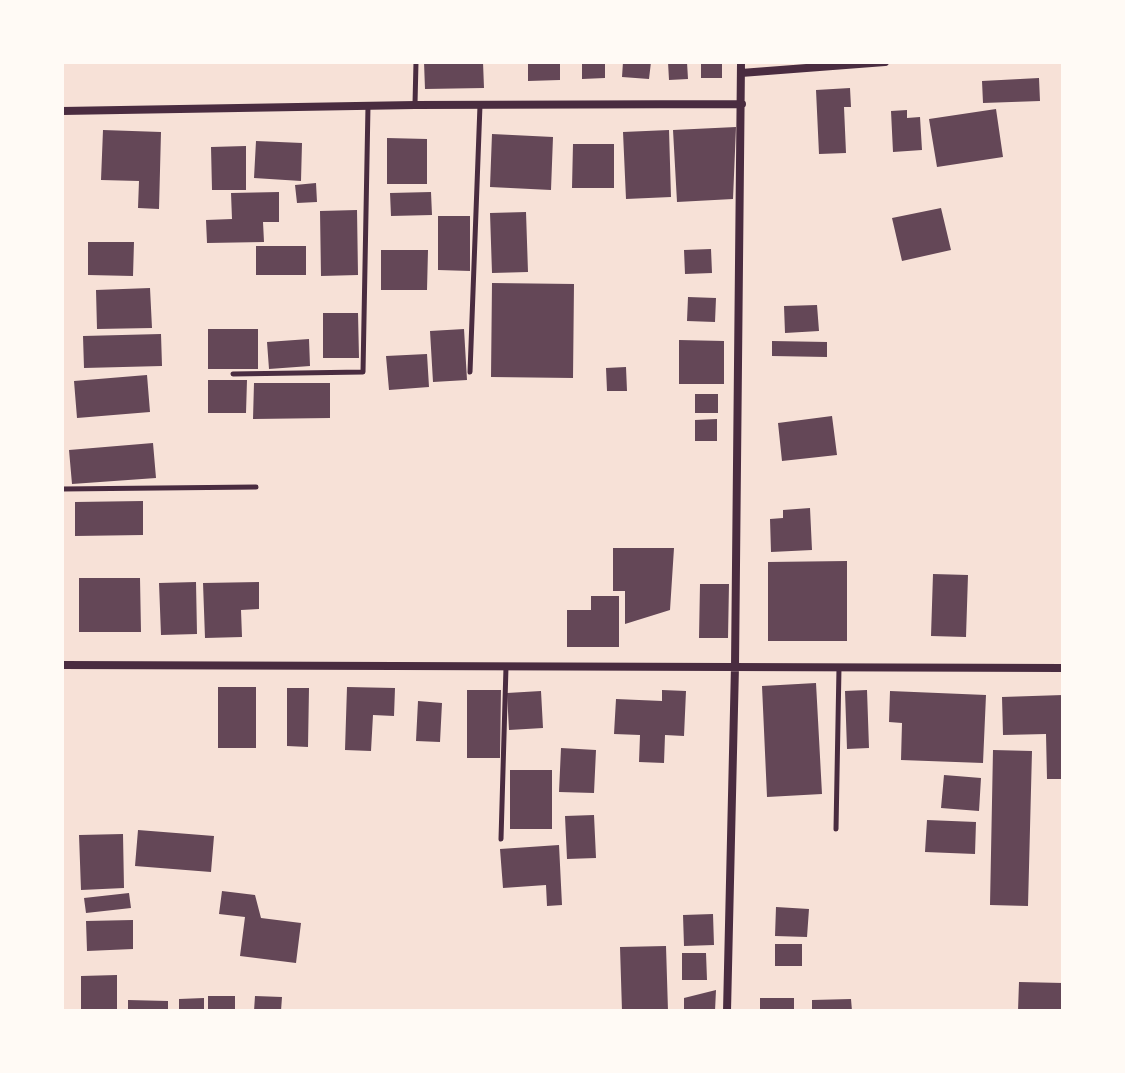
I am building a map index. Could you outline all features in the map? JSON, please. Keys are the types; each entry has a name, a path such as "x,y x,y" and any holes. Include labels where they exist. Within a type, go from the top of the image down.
{"street":[{"path":"727,1011 735,666 741,62"},
{"path":"741,73 885,62"},
{"path":"62,111 742,104"},
{"path":"62,665 1063,668"}],"lane":[{"path":"415,105 416,62"},
{"path":"470,372 480,105"},
{"path":"233,374 363,372 368,106"},
{"path":"62,489 256,487"},
{"path":"501,839 506,666"},
{"path":"836,829 839,667"}],"building":[{"path":"424,62 483,62 484,88 425,89"},
{"path":"528,62 560,62 560,80 528,81"},
{"path":"582,62 605,62 605,78 582,79"},
{"path":"623,62 651,62 649,79 622,77"},
{"path":"668,62 687,62 688,79 669,80"},
{"path":"701,62 722,62 722,78 701,78"},
{"path":"1039,78 1040,101 983,103 982,81"},
{"path":"850,88 851,107 844,107 846,153 819,154 816,90"},
{"path":"996,109 1003,157 937,167 929,119"},
{"path":"907,110 907,118 920,117 922,150 893,152 891,111"},
{"path":"736,127 733,199 677,202 673,130"},
{"path":"103,130 161,132 159,209 138,208 139,181 101,180"},
{"path":"669,130 671,197 626,199 623,132"},
{"path":"492,134 553,137 551,190 490,187"},
{"path":"387,138 427,139 427,184 387,184"},
{"path":"256,141 302,143 301,181 254,178"},
{"path":"573,144 614,144 614,188 572,188"},
{"path":"246,146 246,190 212,190 211,147"},
{"path":"316,183 317,202 297,203 295,185"},
{"path":"279,192 279,222 263,222 264,242 207,243 206,220 232,219 231,193"},
{"path":"431,192 432,215 391,216 390,193"},
{"path":"941,208 951,250 902,261 892,218"},
{"path":"357,210 358,275 321,276 320,211"},
{"path":"526,212 528,272 492,273 490,213"},
{"path":"438,216 470,216 470,271 438,270"},
{"path":"88,242 134,242 133,276 88,275"},
{"path":"256,246 306,246 306,275 256,275"},
{"path":"711,249 712,273 685,274 684,250"},
{"path":"381,250 428,250 427,290 381,290"},
{"path":"492,283 574,284 573,378 491,377"},
{"path":"150,288 152,328 97,329 96,290"},
{"path":"688,297 716,298 715,322 687,321"},
{"path":"817,305 819,331 785,333 784,306"},
{"path":"323,313 358,313 359,358 323,358"},
{"path":"208,329 258,329 258,369 208,369"},
{"path":"464,329 467,380 433,382 430,331"},
{"path":"161,334 162,366 84,368 83,336"},
{"path":"309,339 310,366 269,369 267,342"},
{"path":"679,340 724,341 724,384 679,384"},
{"path":"772,341 827,342 827,357 772,356"},
{"path":"427,354 429,387 389,390 386,356"},
{"path":"626,367 627,391 607,391 606,368"},
{"path":"147,375 150,412 77,418 74,381"},
{"path":"208,380 247,380 246,413 208,413"},
{"path":"254,383 330,383 330,418 253,419"},
{"path":"695,394 718,394 718,413 695,413"},
{"path":"832,416 837,455 782,461 778,423"},
{"path":"717,419 717,441 695,441 695,420"},
{"path":"153,443 156,478 72,484 69,450"},
{"path":"143,501 143,535 75,536 75,502"},
{"path":"810,508 812,550 771,552 770,519 783,518 783,510"},
{"path":"613,548 674,548 670,610 625,624 625,591 613,591"},
{"path":"847,561 847,641 768,641 768,562"},
{"path":"933,574 968,575 966,637 931,636"},
{"path":"79,578 140,578 141,632 79,632"},
{"path":"196,582 197,634 161,635 159,583"},
{"path":"259,582 259,609 241,610 242,637 205,638 203,583"},
{"path":"700,584 729,584 728,638 699,638"},
{"path":"591,596 619,596 619,647 567,647 567,610 591,610"},
{"path":"816,683 822,794 767,797 762,686"},
{"path":"218,687 256,687 256,748 218,748"},
{"path":"347,687 395,688 394,716 373,715 371,751 345,750"},
{"path":"287,688 309,688 308,747 287,746"},
{"path":"467,690 501,690 500,758 467,758"},
{"path":"662,690 686,691 684,736 665,735 664,763 639,762 640,735 614,734 616,699 662,701"},
{"path":"867,690 869,748 847,749 845,691"},
{"path":"541,691 543,728 509,730 507,693"},
{"path":"890,691 986,695 983,763 901,760 902,723 889,722"},
{"path":"1063,695 1063,779 1047,779 1046,734 1003,735 1002,697"},
{"path":"418,701 442,703 440,742 416,741"},
{"path":"561,748 596,750 594,793 559,792"},
{"path":"993,750 1032,751 1028,906 990,905"},
{"path":"510,770 552,770 552,829 510,829"},
{"path":"944,775 981,778 979,811 941,808"},
{"path":"594,815 596,858 567,859 565,816"},
{"path":"927,820 976,822 975,854 925,852"},
{"path":"138,830 214,836 211,872 135,866"},
{"path":"123,834 124,888 81,890 79,835"},
{"path":"559,845 562,905 547,906 546,885 503,888 500,849"},
{"path":"222,891 255,895 261,918 301,923 296,963 240,956 245,917 219,914"},
{"path":"129,893 131,908 86,913 84,898"},
{"path":"776,907 809,909 807,937 775,936"},
{"path":"713,914 714,945 684,946 683,915"},
{"path":"133,920 133,949 87,951 86,921"},
{"path":"775,944 802,944 802,966 775,966"},
{"path":"666,946 668,1011 622,1011 620,947"},
{"path":"682,953 706,953 707,980 682,980"},
{"path":"117,975 117,1011 81,1011 81,976"},
{"path":"1019,982 1063,983 1063,1011 1018,1011"},
{"path":"716,990 715,1011 684,1011 684,998"},
{"path":"208,996 235,996 235,1011 208,1011"},
{"path":"255,996 282,997 281,1011 254,1011"},
{"path":"204,998 204,1011 179,1011 179,999"},
{"path":"760,998 794,998 794,1011 760,1011"},
{"path":"851,999 852,1011 812,1011 812,1000"},
{"path":"128,1000 168,1001 168,1011 128,1011"}]}
